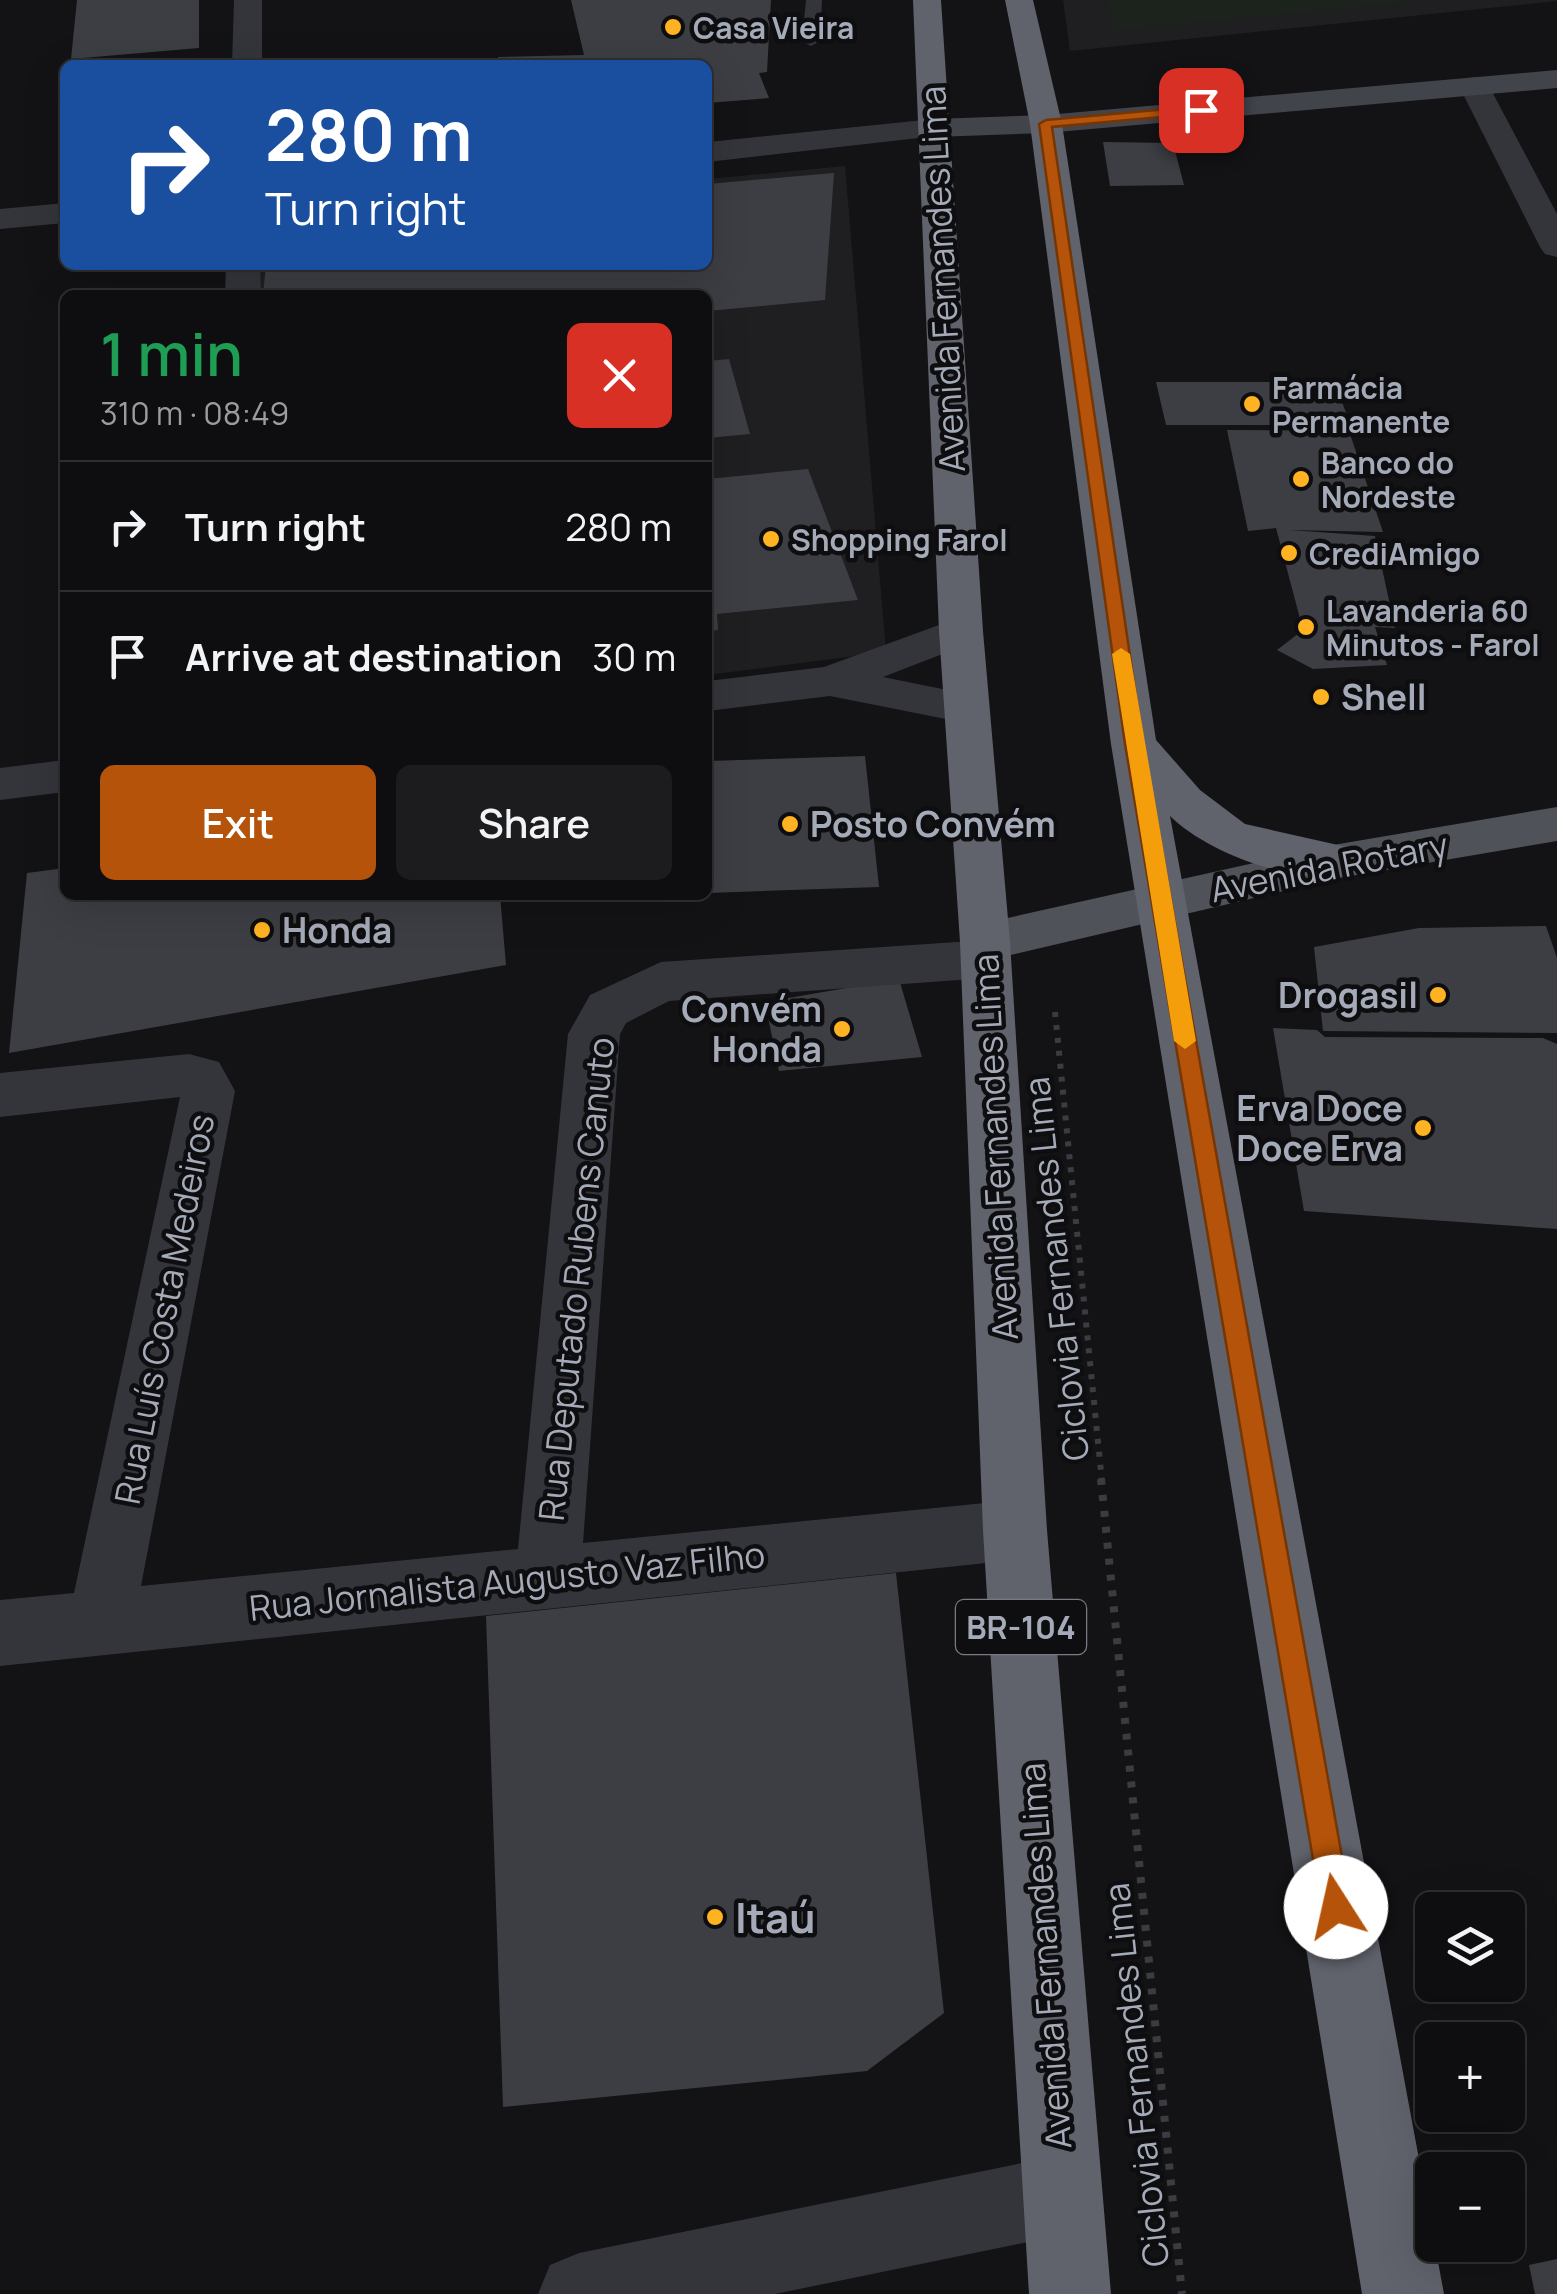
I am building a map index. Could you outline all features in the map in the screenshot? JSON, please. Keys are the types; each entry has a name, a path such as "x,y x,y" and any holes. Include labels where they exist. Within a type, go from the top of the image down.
{"highway":[{"name":"Avenida Fernandes Lima","path":"927,0 961,630 986,951 1014,1530 1070,2294"},
{"path":"1019,0 1046,124 1134,744 1404,2294"},
{"path":"1134,744 1212,827 1244,843 1339,861"}],"main road":[{"name":"Avenida Rotary","path":"986,951 1047,928 1161,900 1339,861 1557,824"}],"street":[{"path":"247,60 248,0"},
{"path":"712,152 934,128 1046,124 1557,79"},
{"path":"1474,86 1557,247"},
{"path":"0,219 60,214"},
{"path":"712,696 830,681 961,630"},
{"path":"830,681 966,708"},
{"path":"0,784 60,777"},
{"name":"Rua Deputado Rubens Canuto","path":"548,1577 594,1034 608,1009 661,982 986,951"},
{"name":"Rua Luís Costa Medeiros","path":"0,1095 189,1075 200,1077 208,1090 101,1623"},
{"name":"Rua Jornalista Augusto Vaz Filho","path":"0,1633 1014,1530"},
{"path":"579,2294 1062,2195"}],"lane":[{"path":"811,41 814,0"}],"path":[{"name":"Ciclovia Fernandes Lima","path":"1047,928 1182,2294"}],"shaded area":[{"path":"1063,0 1557,0 1557,1 1070,51"},
{"path":"1108,0 1431,0 1115,30"},
{"path":"845,166 886,652 712,674 712,290 246,290 245,270 712,270 712,179"}],"building":[{"path":"77,0 199,0 199,48 71,59"},
{"name":"Casa Vieira","path":"571,0 771,0 767,72 759,73 769,98 712,103 712,60 498,57 584,55"},
{"path":"1103,142 1173,143 1184,185 1110,186"},
{"path":"834,173 825,300 712,311 712,290 264,290 266,270 712,270 712,184"},
{"path":"729,359 750,434 712,438 712,361"},
{"name":"Farmácia Permanente","path":"1156,382 1334,382 1351,425 1166,425"},
{"path":"1227,430 1349,431 1383,532 1289,530 1375,536 1395,628 1375,627 1387,665 1313,669 1277,650 1303,630 1276,528 1248,531"},
{"name":"Shopping Farol","path":"808,469 858,600 717,614 718,630 712,631 712,479"},
{"name":"Posto Convém","path":"865,756 879,887 712,893 712,761"},
{"name":"Honda","path":"60,869 60,900 500,900 506,965 9,1053 27,873"},
{"name":"Drogasil","path":"1546,926 1557,958 1557,1033 1323,1031 1314,947 1419,928"},
{"name":"Convém Honda","path":"899,979 922,1057 779,1071 765,1002"},
{"name":"Erva Doce Doce Erva","path":"1273,1028 1317,1030 1325,1037 1543,1038 1557,1044 1557,1229 1304,1211"},
{"name":"Itaú","path":"896,1573 944,2013 867,2071 503,2107 486,1616"},
{"path":"1557,2259 1557,2294 1535,2294 1529,2265"}],"slow traffic":[{"path":"1121,654 1185,1041"}],"place":[{"name":"Casa Vieira","path":"673,27"},
{"name":"Farmácia Permanente","path":"1252,404"},
{"name":"Banco do Nordeste","path":"1301,479"},
{"name":"Shopping Farol","path":"771,539"},
{"name":"CrediAmigo","path":"1289,553"},
{"name":"Lavanderia 60 Minutos - Farol","path":"1306,627"},
{"name":"Shell","path":"1321,697"},
{"name":"Posto Convém","path":"790,824"},
{"name":"Honda","path":"262,930"},
{"name":"Drogasil","path":"1438,995"},
{"name":"Convém Honda","path":"842,1029"},
{"name":"Erva Doce Doce Erva","path":"1423,1128"},
{"name":"Itaú","path":"715,1917"}],"route":[{"path":"1201,110 1046,124 1134,744 1336,1907"}]}
